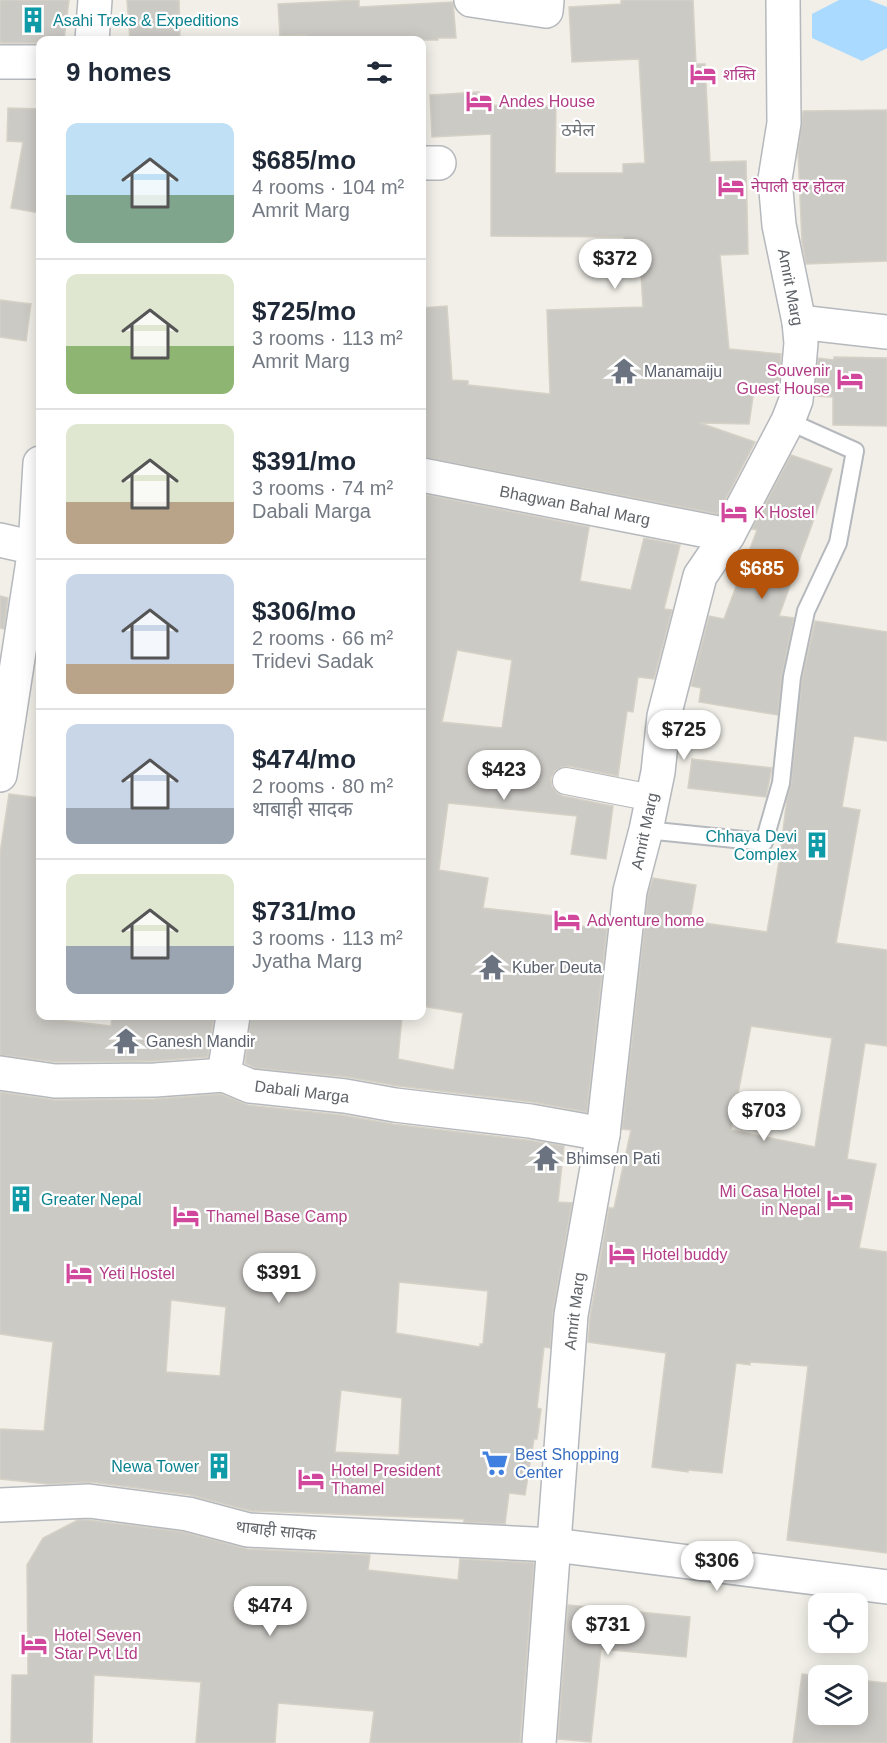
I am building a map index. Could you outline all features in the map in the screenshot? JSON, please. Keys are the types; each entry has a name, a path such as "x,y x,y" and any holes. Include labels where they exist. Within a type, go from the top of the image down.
{"street":[{"path":"92,36 95,0"},
{"path":"471,0 546,10 547,0"},
{"name":"Amrit Marg","path":"539,1743 571,1315 603,1134 630,891 658,772 664,716 700,576 728,535 788,421 796,400 801,344 799,322 779,225 775,180 784,123 783,0"},
{"path":"0,62 36,62"},
{"path":"799,322 887,332"},
{"name":"Bhagwan Bahal Marg","path":"426,477 728,535"},
{"path":"0,775 29,656 36,531"},
{"path":"0,540 35,548"},
{"path":"566,781 651,798"},
{"path":"224,1075 232,1020"},
{"name":"Dabali Marga","path":"0,1073 55,1081 155,1080 224,1075 250,1086 345,1096 395,1105 530,1121 603,1134"},
{"name":"थाबाही सादक","path":"0,1505 89,1501 188,1514 248,1530 554,1545 887,1587"}],"lane":[{"path":"646,830 764,842 781,783 792,677 806,611 838,543 855,451 788,421"}],"water":[{"path":"839,0 869,0 887,7 887,48 862,61 812,38 812,14"}],"building":[{"name":"Asahi Treks & Expeditions","path":"0,0 69,0 64,36 36,36 36,43 0,43"},
{"path":"127,0 179,0 180,36 130,36"},
{"path":"359,0 359,7 453,2 456,38 426,40 426,36 280,36 278,4"},
{"path":"621,0 693,0 696,64 705,64 710,162 746,161 748,254 720,255 729,349 781,354 778,392 754,390 749,424 700,423 755,442 718,514 426,458 426,308 447,306 452,380 468,381 468,385 550,394 547,310 643,307 639,239 491,236 491,134 432,137 430,95 479,92 479,105 556,106 555,173 623,173 623,164 645,163 639,59 572,62 569,7 621,4"},
{"path":"8,108 36,109 36,212 11,208 23,142 7,141"},
{"path":"887,110 887,261 806,264 802,242 798,152 803,111"},
{"path":"0,300 31,304 26,341 0,337"},
{"path":"834,357 887,358 887,426 833,425 833,397 815,396 818,358 834,360"},
{"path":"791,455 832,469 779,616 794,618 782,675 778,715 699,702 701,688 691,686 709,616 724,619 757,530 752,529"},
{"path":"426,495 589,527 580,581 631,590 644,538 680,545 664,609 672,610 654,679 638,677 633,712 627,711 618,776 568,766 555,771 551,778 552,786 557,793 563,796 613,806 606,859 571,854 577,816 448,803 439,870 488,878 483,908 554,916 553,923 607,929 587,1112 532,1102 398,1086 347,1077 255,1068 245,1063 250,1020 402,1020 398,1059 454,1070 463,1013 426,1007","holes":["457,650 512,660 502,728 442,722"]},
{"path":"0,596 8,598 4,629 0,628"},
{"path":"815,621 887,632 887,741 854,736 842,807 860,810 836,943 887,950 887,1046 865,1043 847,1159 876,1164 859,1248 887,1252 887,1553 787,1540 808,1366 736,1363 722,1473 688,1470 688,1472 652,1467 666,1353 588,1342 590,1317 609,1208 614,1208 631,1130 622,1129 648,894 653,878 696,885 690,921 767,932 791,784 802,679","holes":["751,1026 832,1038 815,1147 731,1130"]},
{"path":"692,759 772,768 766,797 688,788"},
{"path":"9,794 36,797 36,1020 111,1026 112,1020 213,1020 208,1057 154,1061 56,1062 0,1055 0,853"},
{"path":"0,1092 55,1100 155,1099 221,1094 248,1105 342,1115 393,1124 564,1146 558,1202 572,1203 553,1312 550,1348 544,1347 537,1408 541,1409 537,1439 534,1439 525,1495 509,1493 505,1524 464,1522 464,1519 251,1511 190,1495 91,1482 48,1484 0,1479 0,1429 44,1431 53,1342 0,1334","holes":["399,1282 488,1291 483,1344 480,1344 480,1347 396,1333","171,1300 226,1307 220,1376 166,1372","341,1390 402,1398 399,1455 335,1452"]},
{"path":"78,1520 184,1532 247,1549 370,1555 368,1570 458,1580 460,1559 534,1563 520,1743 370,1743 374,1711 278,1703 275,1743 196,1743 201,1682 94,1675 92,1743 11,1743 12,1675 28,1675 27,1565 43,1538"},
{"path":"568,1605 690,1617 686,1657 601,1649 591,1742 558,1739"},
{"path":"802,1674 808,1675 808,1725 868,1725 868,1681 887,1683 887,1743 793,1743"}],"place":[{"name":"Asahi Treks & Expeditions","path":"33,20"},
{"name":"शक्ति","path":"703,74"},
{"name":"Andes House","path":"479,101"},
{"name":"नेपाली घर होटल","path":"731,186"},
{"name":"Manamaiju","path":"624,371"},
{"name":"Souvenir Guest House","path":"850,379"},
{"name":"K Hostel","path":"734,512"},
{"name":"Chhaya Devi Complex","path":"817,845"},
{"name":"Adventure home","path":"567,920"},
{"name":"Kuber Deuta","path":"492,967"},
{"name":"Ganesh Mandir","path":"126,1041"},
{"name":"Bhimsen Pati","path":"546,1158"},
{"name":"Greater Nepal","path":"21,1199"},
{"name":"Mi Casa Hotel in Nepal","path":"840,1200"},
{"name":"Thamel Base Camp","path":"186,1216"},
{"name":"Hotel buddy","path":"622,1254"},
{"name":"Yeti Hostel","path":"79,1273"},
{"name":"Best Shopping Center","path":"495,1463"},
{"name":"Newa Tower","path":"219,1466"},
{"name":"Hotel President Thamel","path":"311,1479"},
{"name":"Hotel Seven Star Pvt Ltd","path":"34,1644"}],"district":[{"name":"ठमेल","path":"578,130"}]}
